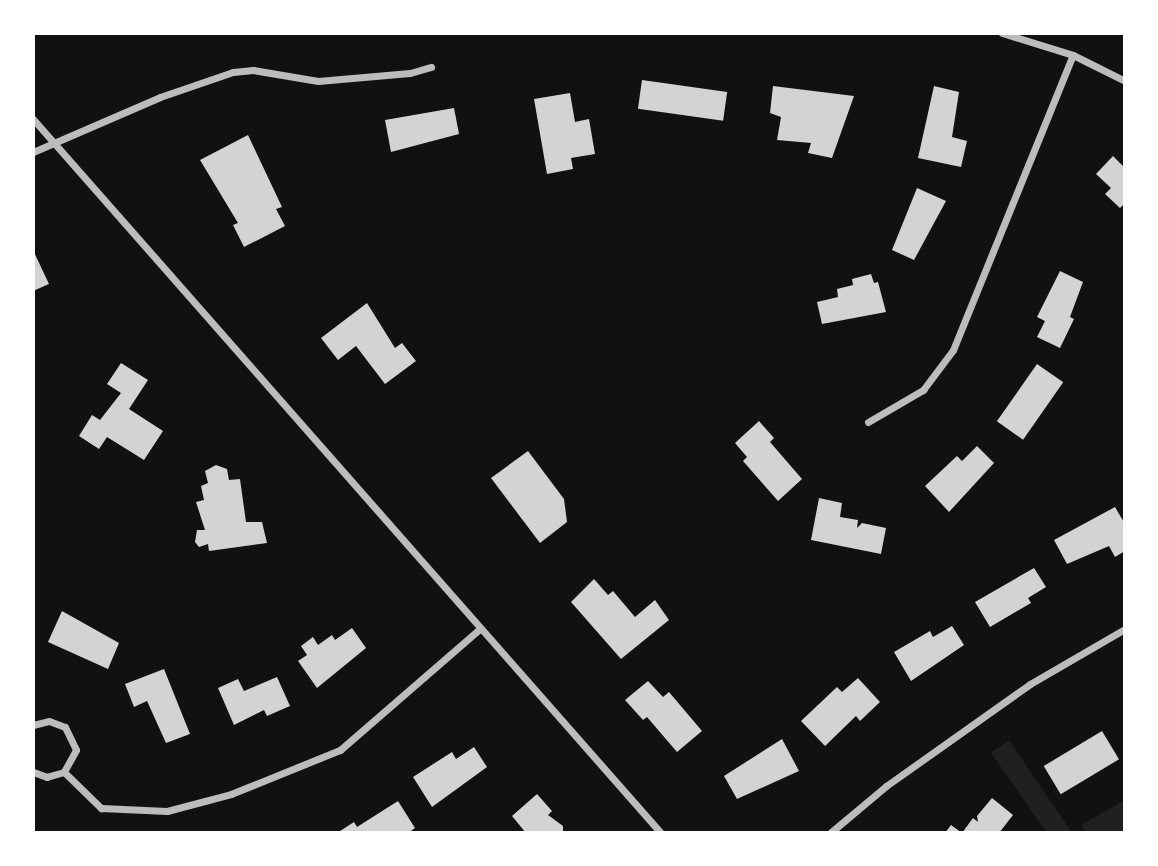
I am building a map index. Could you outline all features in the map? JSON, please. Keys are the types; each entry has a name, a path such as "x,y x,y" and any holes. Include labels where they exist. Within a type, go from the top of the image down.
{"street":[{"path":"1002,33 1073,55 1125,81"},
{"path":"868,422 923,390 953,349 1073,55"},
{"path":"33,152 233,72 253,69 318,81 410,73 431,67"},
{"path":"33,119 661,833"},
{"path":"64,772 101,807 167,811 230,794 340,750 481,628"},
{"path":"830,833 886,786 1030,684 1125,629"},
{"path":"33,725 57,723 71,734 76,750 64,772 47,777 33,772"}],"shaded area":[{"path":"1009,740 1072,833 1047,833 991,753"},
{"path":"1125,800 1125,833 1086,833 1081,825"}],"building":[{"path":"642,80 727,92 723,121 638,109"},
{"path":"773,86 854,96 832,158 808,153 811,143 777,140 781,117 770,113"},
{"path":"934,86 959,92 952,137 967,141 961,167 918,158"},
{"path":"570,93 575,122 589,119 595,154 571,158 573,169 547,174 534,99"},
{"path":"454,108 459,134 391,152 385,120"},
{"path":"248,135 282,207 276,209 285,226 244,247 233,225 238,223 200,160"},
{"path":"1113,156 1125,168 1125,203 1120,208 1105,194 1111,188 1096,174"},
{"path":"917,188 946,201 914,260 892,250"},
{"path":"33,250 49,284 33,291"},
{"path":"1060,271 1083,282 1070,317 1074,319 1060,348 1037,337 1045,321 1037,317"},
{"path":"871,274 874,283 878,282 886,312 822,324 817,302 838,297 837,289 853,285 852,279"},
{"path":"367,303 395,348 402,343 416,361 385,384 356,346 338,360 321,338"},
{"path":"121,363 148,380 129,409 163,431 144,460 107,437 99,449 79,436 92,415 100,420 121,393 107,384"},
{"path":"1037,364 1063,382 1023,440 997,421"},
{"path":"759,421 774,438 770,442 802,479 778,501 743,461 747,457 735,443"},
{"path":"977,446 994,463 949,512 925,486 957,456 962,461"},
{"path":"528,451 564,499 567,522 540,543 491,478"},
{"path":"216,465 227,469 229,480 240,479 246,522 262,522 267,543 209,551 208,544 199,547 195,542 197,530 205,530 196,502 204,500 201,486 208,483 205,471"},
{"path":"819,498 842,503 840,517 858,520 857,528 862,523 886,528 881,554 811,540"},
{"path":"1115,507 1125,524 1125,551 1115,557 1109,546 1067,564 1054,540"},
{"path":"1034,568 1046,587 1028,598 1031,603 990,627 975,602"},
{"path":"594,579 608,595 613,591 635,617 655,600 669,620 621,659 571,602"},
{"path":"62,611 119,643 108,669 48,642"},
{"path":"952,626 964,645 911,681 894,652 930,631 933,637"},
{"path":"352,628 366,648 317,688 298,661 307,655 301,646 313,637 318,645 332,635 335,640"},
{"path":"164,669 190,734 166,743 147,701 134,707 125,684"},
{"path":"277,677 290,706 267,716 264,710 234,725 218,688 238,679 244,691"},
{"path":"858,678 880,702 860,721 856,716 825,746 801,721 837,687 842,692"},
{"path":"648,681 663,697 669,692 702,731 677,752 647,717 643,720 625,700"},
{"path":"1102,731 1119,759 1061,794 1044,766"},
{"path":"782,739 799,771 737,799 724,776"},
{"path":"474,747 487,767 432,807 413,777 452,752 456,759"},
{"path":"537,794 552,811 548,815 563,826 563,833 526,833 512,816"},
{"path":"992,798 1013,815 999,833 962,833 973,818 978,822 977,816"},
{"path":"398,801 415,828 408,833 337,833 354,822 357,827"},
{"path":"951,825 962,833 945,833"}]}
